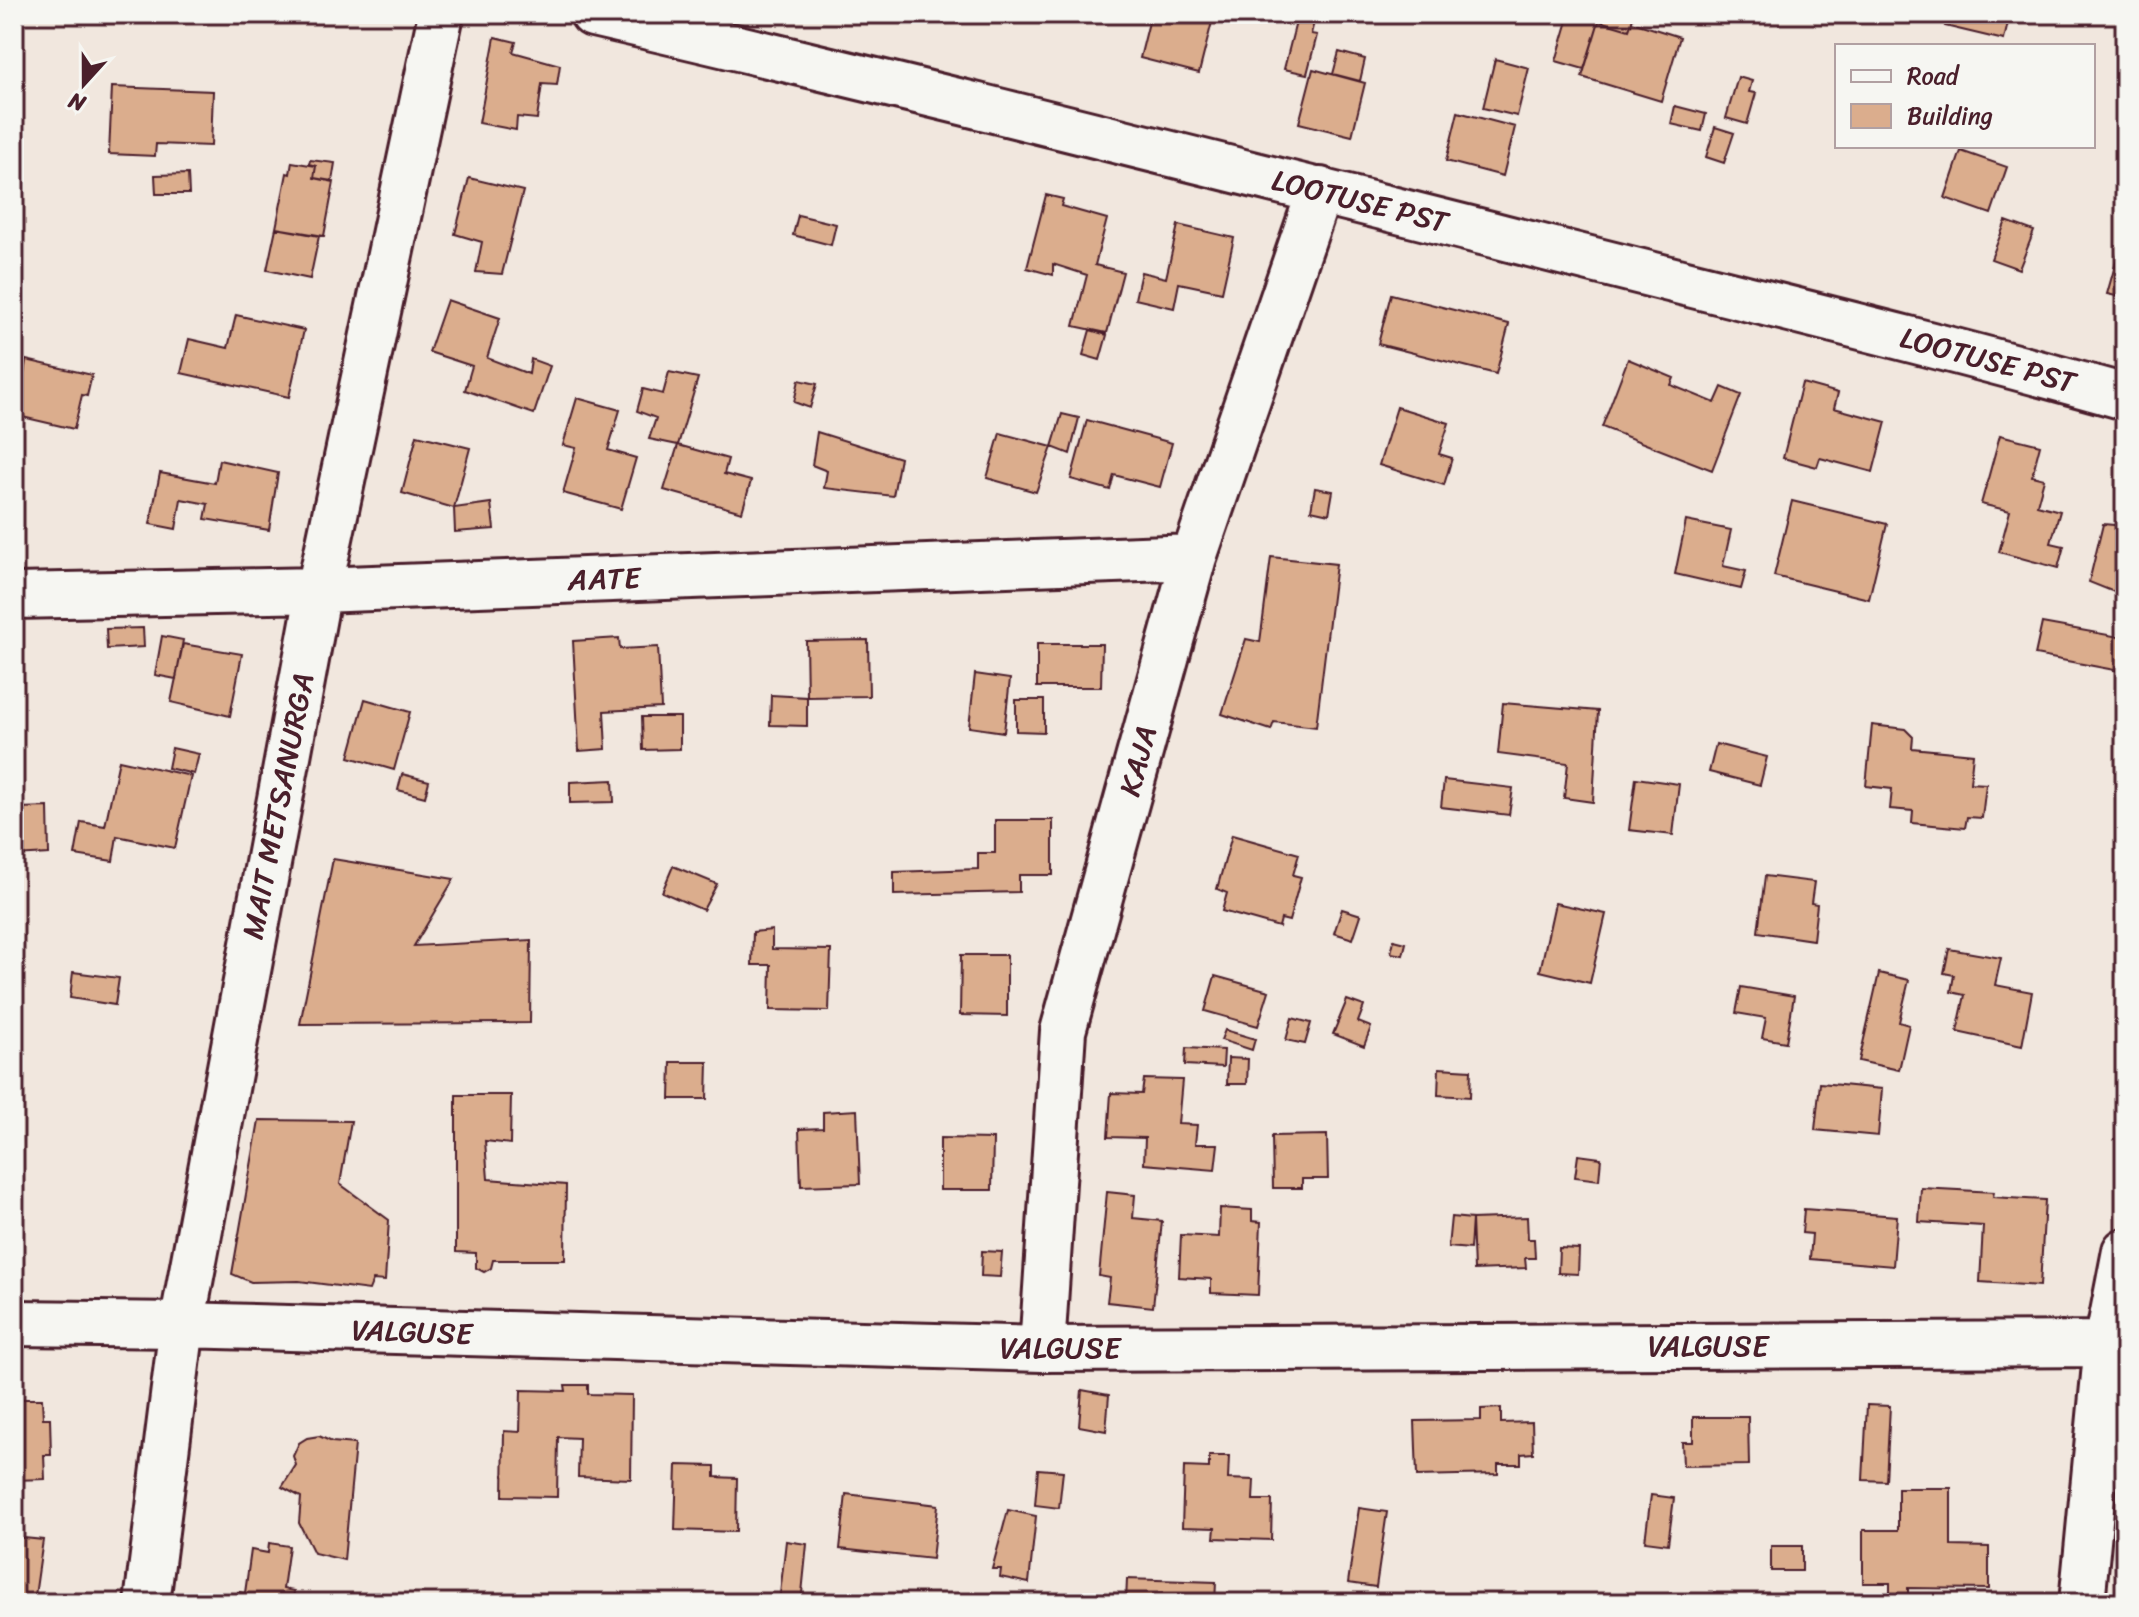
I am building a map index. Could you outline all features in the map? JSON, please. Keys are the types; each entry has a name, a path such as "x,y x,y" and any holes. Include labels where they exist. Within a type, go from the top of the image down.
{"street":[{"name":"MAIT METSANURGA","path":"147,1603 182,1325 319,590 441,14"},
{"name":"LOOTUSE PST","path":"593,14 873,79 1320,190 1997,361 2125,397"},
{"name":"KAJA","path":"1042,1349 1063,1031 1194,557 1320,190"},
{"name":"AATE","path":"14,596 319,590 1194,557"},
{"path":"2082,1603 2107,1344 2125,1251"},
{"name":"VALGUSE","path":"14,1323 1042,1349 2107,1344"}],"building":[{"path":"1151,14 1214,14 1199,73 1140,58"},
{"path":"1298,14 1316,14 1311,34 1317,35 1307,74 1284,69"},
{"path":"1570,14 1634,14 1629,30 1599,21 1584,69 1556,61"},
{"path":"1948,14 2010,14 2004,40 1945,26"},
{"path":"1599,21 1629,30 1632,22 1680,37 1661,101 1582,77"},
{"path":"495,37 516,42 513,52 560,65 557,85 542,84 537,119 517,117 516,130 479,123"},
{"path":"1339,52 1365,59 1360,81 1333,74"},
{"path":"1495,59 1529,68 1517,116 1483,108"},
{"path":"1313,69 1365,83 1352,136 1299,123"},
{"path":"1738,77 1752,81 1749,92 1756,93 1747,124 1726,118"},
{"path":"112,87 213,91 211,146 156,144 155,156 109,154"},
{"path":"1675,106 1706,114 1702,131 1671,124"},
{"path":"1458,112 1515,127 1503,176 1446,161"},
{"path":"1715,127 1734,133 1724,163 1706,157"},
{"path":"1961,151 2007,167 1991,214 1945,198"},
{"path":"310,160 335,163 332,181 314,178 316,166 309,164"},
{"path":"292,162 316,166 314,178 334,182 324,236 276,228"},
{"path":"188,174 189,194 156,194 155,175"},
{"path":"469,178 523,191 502,274 476,272 482,242 455,234"},
{"path":"1046,195 1063,199 1061,206 1107,219 1095,265 1123,272 1107,333 1074,326 1087,275 1053,264 1053,275 1027,268"},
{"path":"798,215 836,224 831,245 793,235"},
{"path":"2006,221 2034,231 2019,269 1991,259"},
{"path":"1178,225 1234,238 1222,292 1179,283 1174,308 1135,299 1141,272 1166,278"},
{"path":"276,228 319,236 310,279 267,270"},
{"path":"2125,230 2125,298 2107,294"},
{"path":"1391,294 1509,324 1496,374 1378,344"},
{"path":"447,300 500,318 487,358 529,374 531,359 550,366 534,414 465,390 472,366 429,352"},
{"path":"236,315 304,330 289,397 181,373 189,339 228,348"},
{"path":"1090,330 1107,335 1100,360 1083,355"},
{"path":"1628,359 1674,378 1671,385 1715,403 1722,387 1741,395 1712,470 1602,427"},
{"path":"26,360 92,375 87,396 82,395 74,429 18,416"},
{"path":"669,372 698,378 678,445 649,439 656,418 637,411 643,389 663,394"},
{"path":"799,380 817,384 810,408 794,402"},
{"path":"1802,383 1838,393 1834,408 1886,422 1873,472 1820,458 1817,467 1783,458"},
{"path":"577,398 620,410 608,450 636,458 621,509 563,493 576,448 563,445"},
{"path":"1397,407 1449,423 1439,454 1452,458 1444,485 1379,465"},
{"path":"1062,414 1079,418 1070,454 1052,447"},
{"path":"1087,420 1172,443 1160,487 1114,475 1110,490 1071,479"},
{"path":"817,432 900,458 893,496 824,488 827,471 812,465"},
{"path":"1000,433 1052,447 1036,492 987,478"},
{"path":"417,435 470,448 454,508 402,493"},
{"path":"2000,435 2040,445 2032,476 2044,479 2037,505 2060,511 2051,543 2064,546 2058,568 1999,552 2010,511 1981,504"},
{"path":"678,445 728,459 724,474 751,481 742,512 664,490"},
{"path":"219,460 278,473 269,530 205,519 208,504 181,499 176,529 150,524 160,473 215,483"},
{"path":"1315,488 1333,491 1329,514 1311,510"},
{"path":"1792,501 1887,524 1869,599 1774,576"},
{"path":"491,503 494,529 455,532 454,508"},
{"path":"1686,521 1731,530 1723,566 1746,571 1741,589 1675,574"},
{"path":"2103,524 2125,526 2125,582 2118,580 2114,592 2089,582"},
{"path":"1271,557 1336,564 1316,727 1274,722 1271,730 1222,714 1246,639 1260,642"},
{"path":"2042,623 2125,638 2125,672 2035,655"},
{"path":"143,628 144,647 107,649 106,629"},
{"path":"162,636 183,640 176,679 155,675"},
{"path":"619,638 620,649 658,647 661,708 604,711 606,749 579,751 573,641"},
{"path":"868,640 869,696 807,697 806,641"},
{"path":"183,644 242,654 230,716 171,702"},
{"path":"1037,644 1102,644 1101,687 1037,687"},
{"path":"975,674 1010,679 1004,732 969,727"},
{"path":"771,695 807,697 807,726 770,725"},
{"path":"365,699 410,712 394,770 349,757"},
{"path":"1016,700 1044,700 1044,732 1016,731"},
{"path":"1503,703 1598,711 1593,802 1564,798 1568,763 1498,754"},
{"path":"642,717 680,717 680,749 643,750"},
{"path":"1872,725 1905,729 1913,737 1912,748 1973,754 1970,783 1986,784 1982,818 1967,817 1965,828 1912,823 1913,811 1890,809 1892,789 1866,786"},
{"path":"1716,744 1767,757 1760,785 1709,772"},
{"path":"172,748 199,754 194,774 168,768"},
{"path":"119,760 191,776 175,848 117,836 113,861 75,855 81,822 105,826"},
{"path":"402,774 429,781 425,797 398,790"},
{"path":"1636,778 1679,784 1673,835 1629,830"},
{"path":"613,780 614,802 570,803 570,782"},
{"path":"1444,780 1513,788 1509,815 1441,807"},
{"path":"14,794 18,794 19,808 48,807 49,854 14,856"},
{"path":"995,820 1053,820 1053,875 1019,875 1019,892 894,895 894,872 978,869 978,853 995,853"},
{"path":"1232,835 1299,854 1293,875 1301,877 1289,921 1281,919 1279,927 1222,911 1227,893 1217,889"},
{"path":"333,859 454,879 414,946 531,940 530,1023 300,1024"},
{"path":"673,866 717,884 703,910 662,892"},
{"path":"1765,876 1814,882 1811,903 1817,904 1813,940 1758,932"},
{"path":"1555,903 1606,914 1590,983 1540,971"},
{"path":"1342,909 1361,915 1353,939 1334,933"},
{"path":"772,930 772,949 831,950 829,1011 770,1010 771,965 752,965 753,932"},
{"path":"1394,940 1406,943 1403,955 1391,953"},
{"path":"1949,949 2001,958 1995,985 2032,992 2022,1046 1957,1032 1965,995 1951,992 1954,975 1944,973"},
{"path":"961,955 1007,955 1007,1016 960,1015"},
{"path":"73,972 119,978 115,1005 70,998"},
{"path":"1879,973 1909,980 1899,1022 1909,1025 1899,1070 1859,1061"},
{"path":"1215,976 1269,991 1258,1026 1205,1011"},
{"path":"1741,987 1794,996 1786,1042 1762,1038 1766,1018 1736,1013"},
{"path":"1347,1000 1364,1006 1358,1022 1371,1027 1364,1046 1333,1034"},
{"path":"1292,1018 1311,1023 1305,1044 1286,1040"},
{"path":"1225,1030 1255,1039 1252,1050 1221,1040"},
{"path":"1186,1048 1224,1050 1223,1067 1185,1065"},
{"path":"1228,1058 1248,1059 1247,1084 1227,1084"},
{"path":"671,1062 708,1062 707,1099 670,1099"},
{"path":"1439,1068 1471,1070 1470,1097 1438,1095"},
{"path":"1144,1079 1182,1080 1178,1124 1197,1125 1195,1144 1218,1144 1215,1170 1144,1164 1145,1138 1108,1137 1111,1093 1142,1094"},
{"path":"1820,1083 1882,1089 1878,1136 1815,1130"},
{"path":"456,1095 511,1095 510,1144 485,1141 488,1179 566,1185 565,1260 493,1260 491,1268 484,1272 476,1268 476,1253 456,1252"},
{"path":"857,1110 860,1184 801,1186 799,1129 823,1128 823,1112"},
{"path":"259,1120 351,1121 340,1184 389,1220 385,1281 373,1280 369,1290 299,1281 251,1282 232,1274"},
{"path":"1327,1135 1328,1179 1302,1179 1302,1188 1273,1188 1272,1136"},
{"path":"940,1138 993,1139 992,1190 940,1190"},
{"path":"1578,1155 1601,1158 1599,1180 1575,1177"},
{"path":"1921,1188 1994,1192 1993,1197 2045,1200 2040,1286 1980,1282 1983,1226 1919,1222"},
{"path":"1107,1192 1135,1195 1133,1218 1162,1221 1153,1307 1107,1302 1110,1278 1099,1276"},
{"path":"1220,1208 1252,1210 1252,1221 1261,1222 1258,1295 1211,1293 1211,1279 1179,1277 1181,1235 1219,1237"},
{"path":"1804,1209 1897,1216 1893,1266 1810,1259 1812,1234 1802,1233"},
{"path":"1451,1217 1472,1219 1470,1249 1448,1247"},
{"path":"1527,1217 1528,1239 1534,1239 1535,1258 1525,1258 1526,1268 1474,1270 1472,1219"},
{"path":"1559,1248 1579,1249 1578,1274 1558,1273"},
{"path":"982,1251 1002,1252 1000,1277 981,1276"},
{"path":"14,1385 21,1385 21,1399 42,1399 43,1418 50,1418 51,1455 44,1455 45,1479 14,1480"},
{"path":"565,1385 588,1385 588,1394 632,1395 631,1479 578,1477 579,1438 558,1437 557,1497 503,1496 504,1431 520,1432 521,1390 566,1391"},
{"path":"1082,1390 1109,1395 1106,1431 1079,1426"},
{"path":"1867,1405 1890,1406 1886,1481 1863,1480"},
{"path":"1501,1408 1501,1423 1532,1422 1533,1453 1521,1454 1521,1464 1498,1464 1498,1474 1417,1476 1415,1421 1481,1420 1481,1409"},
{"path":"1693,1417 1748,1417 1749,1465 1683,1466 1682,1442 1693,1442"},
{"path":"319,1436 332,1442 355,1444 344,1560 314,1553 299,1523 301,1497 282,1487 296,1465 293,1456 299,1443"},
{"path":"1209,1456 1229,1456 1228,1479 1254,1480 1253,1500 1272,1500 1271,1540 1214,1538 1215,1528 1182,1527 1184,1467 1209,1468"},
{"path":"677,1465 715,1466 715,1477 737,1478 736,1532 675,1530"},
{"path":"1038,1469 1063,1471 1059,1508 1035,1505"},
{"path":"1898,1488 1951,1488 1951,1546 1989,1547 1989,1589 1908,1588 1908,1600 1890,1600 1890,1583 1863,1583 1863,1530 1898,1530"},
{"path":"846,1494 938,1505 932,1559 840,1549"},
{"path":"1651,1495 1674,1498 1668,1544 1645,1541"},
{"path":"1359,1508 1387,1512 1376,1587 1348,1583"},
{"path":"1008,1510 1036,1516 1029,1583 1000,1577 1001,1569 992,1569"},
{"path":"14,1537 43,1540 34,1603 14,1603"},
{"path":"786,1541 807,1544 801,1603 779,1603"},
{"path":"269,1543 289,1546 283,1589 294,1591 293,1603 236,1603 238,1592 245,1593 251,1550 268,1553"},
{"path":"1771,1546 1802,1546 1802,1571 1771,1571"},
{"path":"1127,1579 1216,1582 1215,1603 1126,1603"},
{"path":"516,1596 585,1598 584,1603 516,1603"}]}
